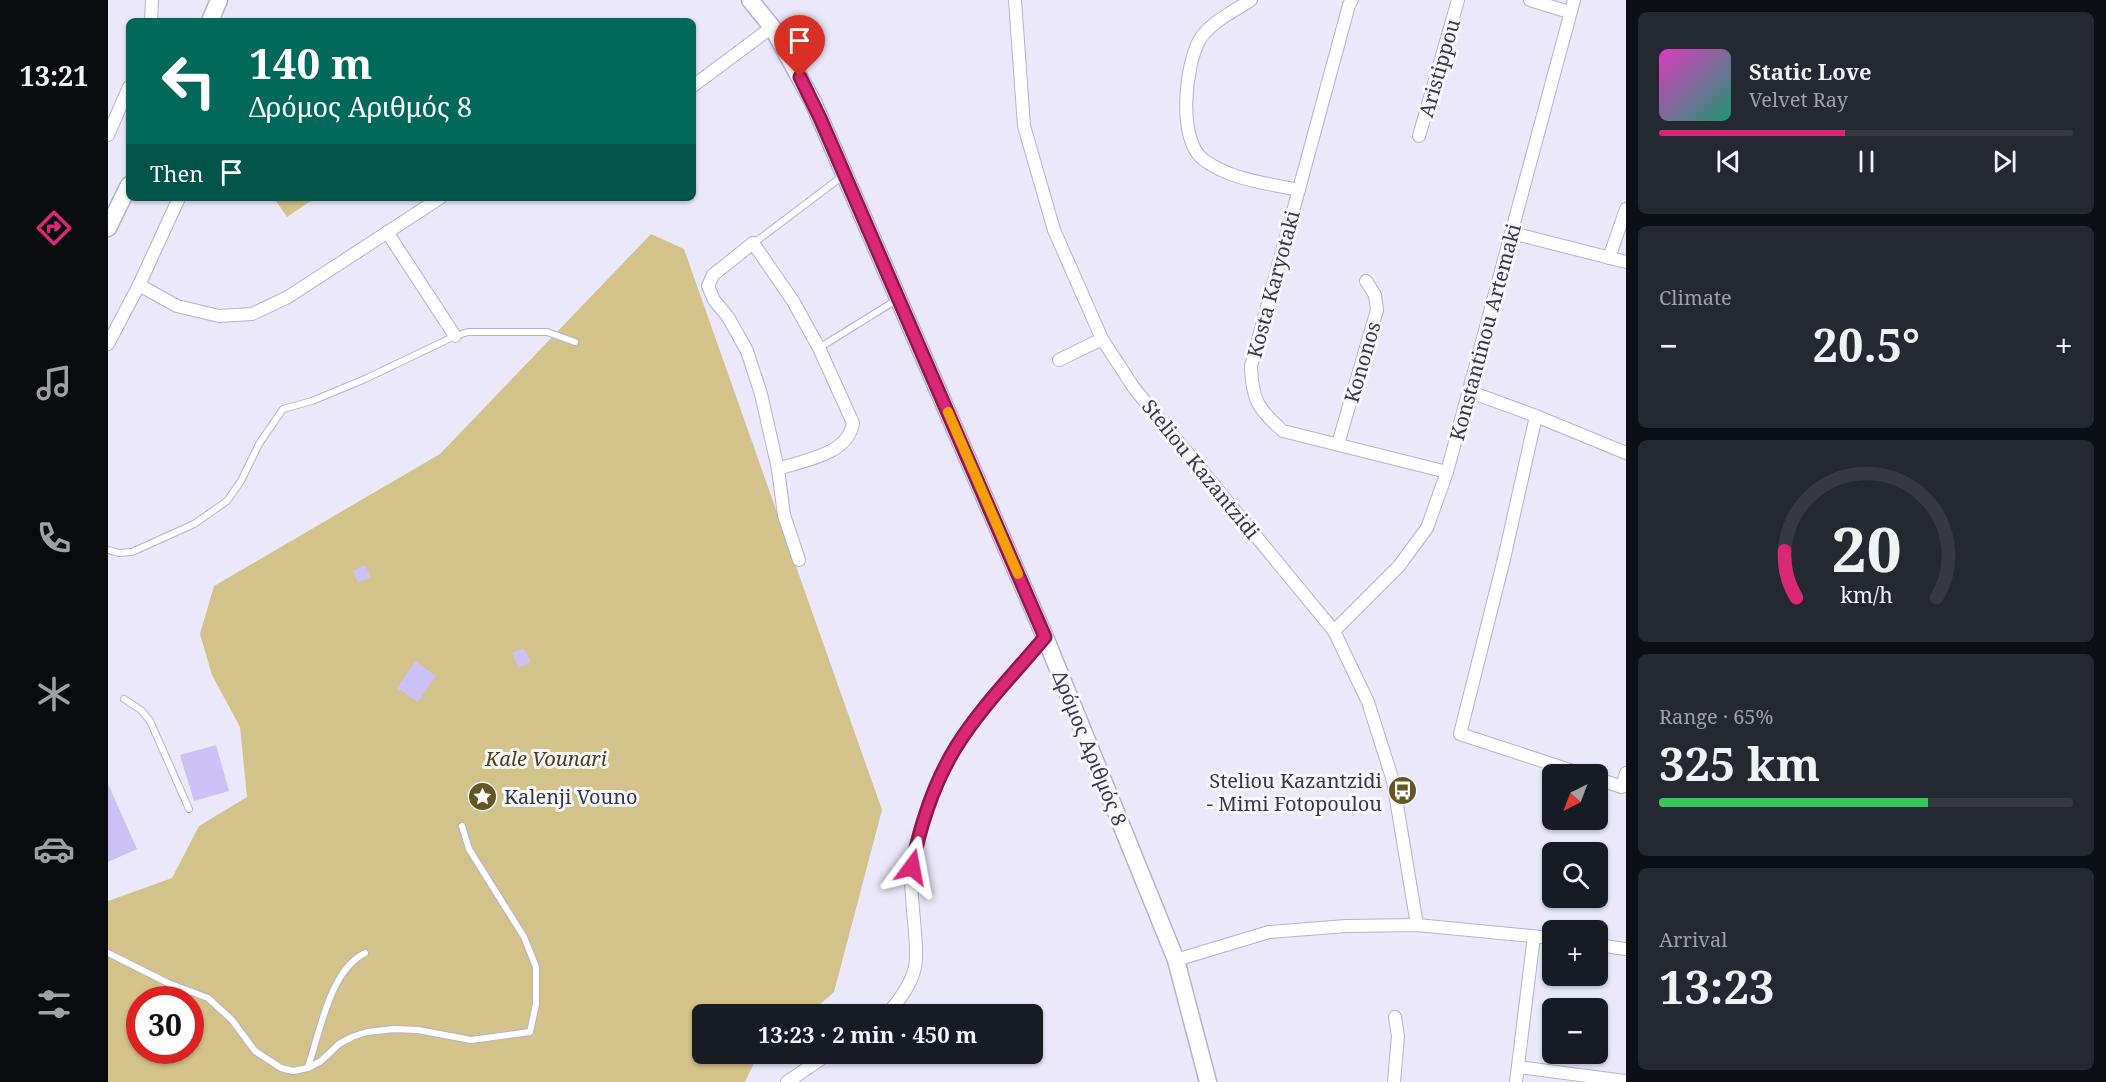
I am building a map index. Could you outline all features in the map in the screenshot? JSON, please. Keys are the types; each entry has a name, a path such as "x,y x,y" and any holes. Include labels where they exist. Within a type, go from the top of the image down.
{"street":[{"path":"151,18 152,0"},
{"path":"211,18 219,0"},
{"name":"Δρόμος Αριθμός 8","path":"750,0 772,27 813,102 1045,637 1176,960 1208,1082"},
{"name":"Steliou Kazantzidi","path":"1016,0 1024,126 1054,230 1102,339 1134,388 1334,631 1368,702 1393,781 1417,925"},
{"path":"1251,0 1217,22 1200,39 1186,78 1187,131 1201,159 1228,174 1299,190"},
{"name":"Kosta Karyotaki","path":"1352,0 1251,366 1252,391 1264,415 1283,431 1447,472"},
{"name":"Aristippou","path":"1419,136 1458,0"},
{"path":"1530,0 1571,6"},
{"name":"Konstantinou Artemaki","path":"1334,631 1399,566 1427,528 1447,472 1571,6"},
{"path":"696,84 772,27"},
{"path":"108,135 126,94"},
{"path":"108,100 121,106"},
{"path":"108,228 126,191"},
{"path":"108,344 139,285 178,201"},
{"path":"139,285 177,306 219,316 252,314 288,297 435,201"},
{"path":"1609,258 1626,209"},
{"path":"387,232 455,336"},
{"path":"1512,233 1626,262"},
{"path":"778,469 830,452 844,444 851,435 853,423 819,348 793,301 753,243 713,275 708,286 714,300 728,317 747,351 761,394 778,469 784,515 799,560"},
{"name":"Kononos","path":"1338,444 1377,310 1375,295 1366,281"},
{"path":"1059,360 1102,339"},
{"path":"1468,391 1626,453"},
{"path":"1536,416 1504,559 1460,734 1552,764"},
{"path":"894,1004 912,977 916,960 911,895 912,867 916,845 942,771 957,746 1045,637"},
{"path":"1608,782 1622,787 1626,773"},
{"path":"1176,960 1269,932 1346,926 1417,925 1542,937"},
{"path":"1516,1082 1534,936"},
{"path":"1608,946 1626,949"},
{"path":"1394,1082 1398,1036 1395,1017"},
{"path":"787,1082 814,1064"},
{"path":"1518,1067 1626,1081"}],"lane":[{"path":"753,243 845,175"},
{"path":"819,348 899,298"},
{"path":"108,550 118,553 132,552 194,524 227,501 241,481 259,444 283,410 312,401 365,379 468,332 547,332 575,342"},
{"path":"124,699 141,710 150,721 189,810"},
{"path":"108,953 168,983 208,998 219,1006 255,1051 266,1060 293,1071 308,1068 321,1061 339,1044 367,1032 418,1029 471,1040 530,1032 536,1004 536,967 524,937 469,849 462,826"},
{"path":"308,1068 343,971 354,959 365,953"}],"green space":[{"path":"276,201 311,201 287,217"},
{"name":"Kale Vounari","path":"651,234 684,249 882,810 834,992 820,1004 692,1004 692,1064 754,1064 745,1082 108,1082 108,901 172,878 199,826 247,797 240,727 212,675 200,634 214,586 440,454"}],"building":[{"path":"365,565 371,577 358,583 353,571"},
{"path":"524,648 531,662 519,668 512,653"},
{"path":"415,661 436,676 418,702 397,688"},
{"path":"216,745 229,791 194,801 180,755"},
{"path":"108,784 137,849 108,862"}],"slow traffic":[{"path":"948,412 1018,574"}],"place":[{"name":"Steliou Kazantzidi - Mimi Fotopoulou","path":"1403,791"},
{"name":"Kalenji Vouno","path":"483,796"}],"route":[{"path":"800,77 820,118 1045,637 986,708 957,746 942,771 916,845 912,867"}]}
